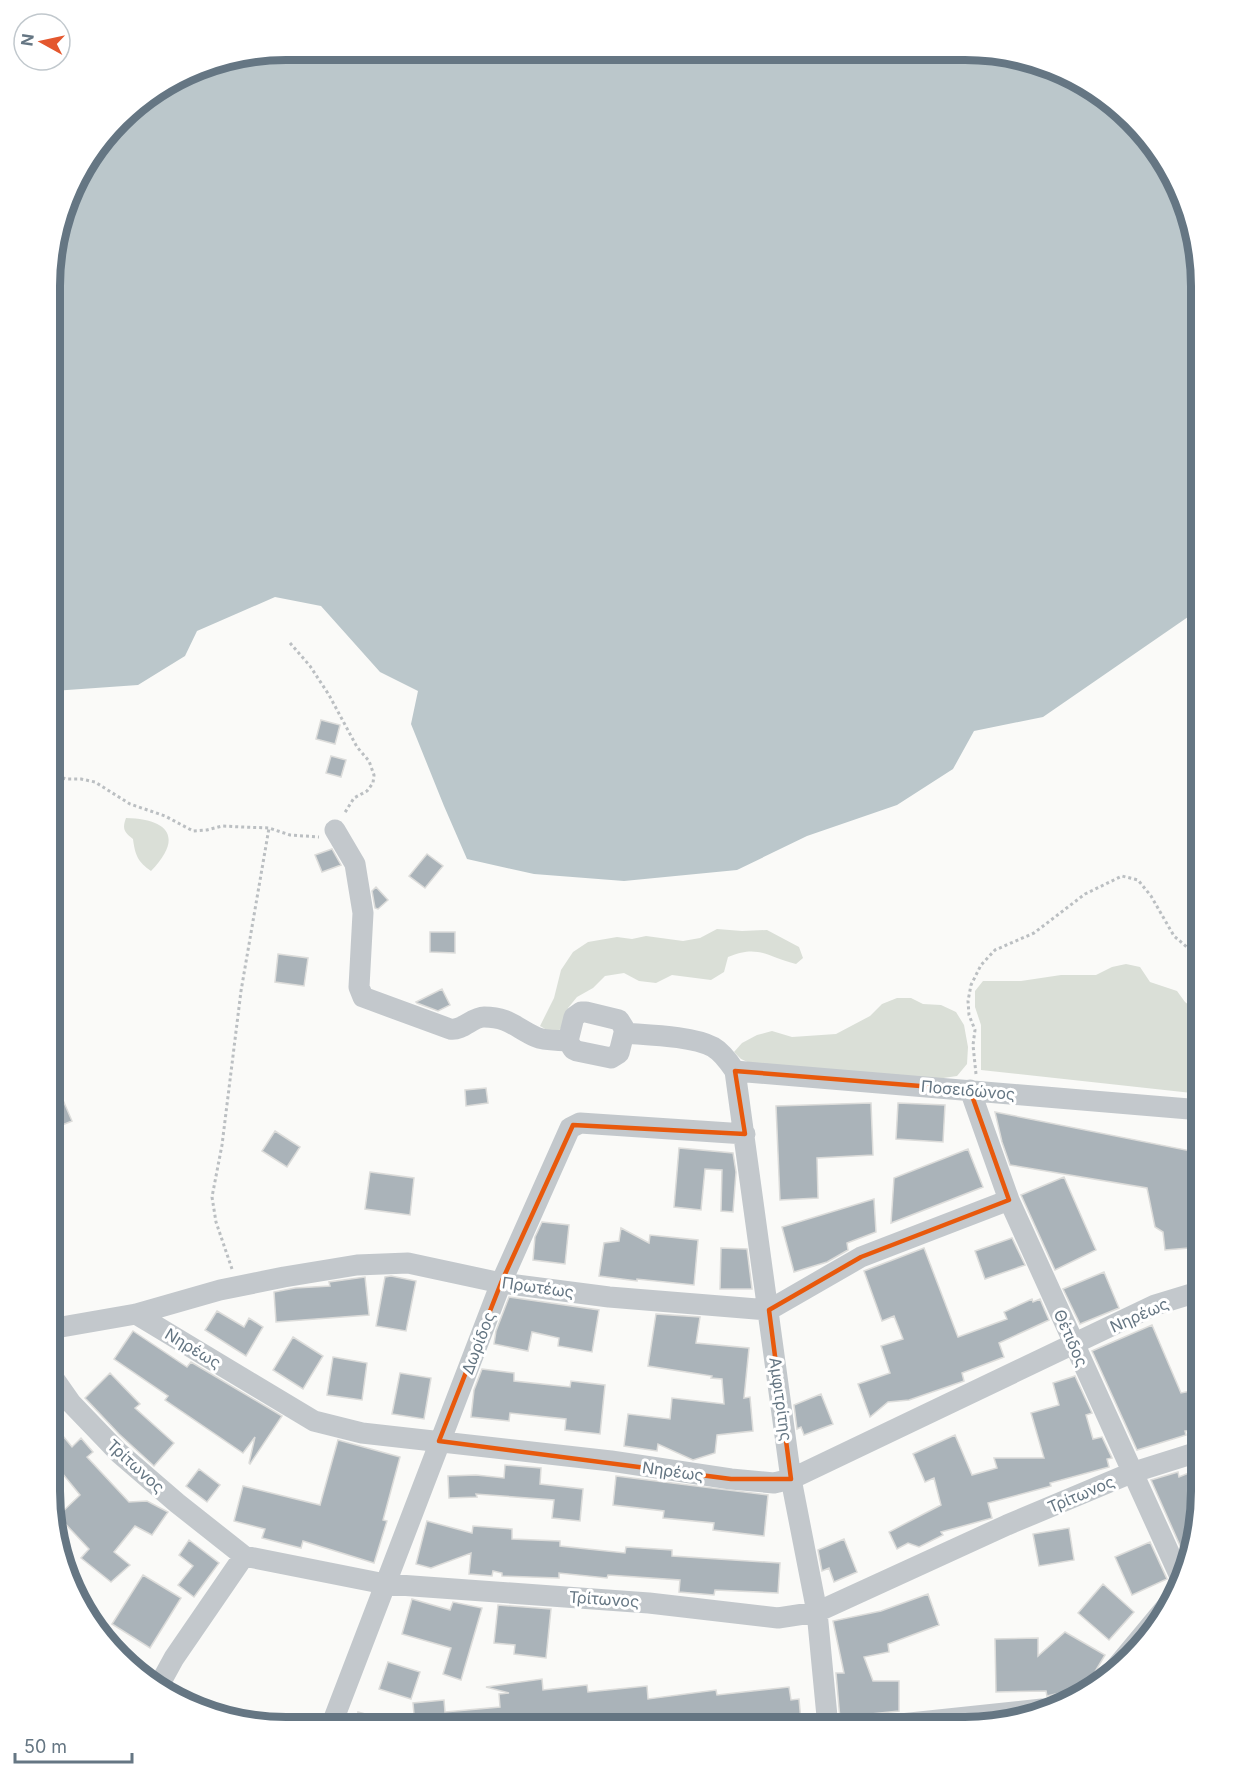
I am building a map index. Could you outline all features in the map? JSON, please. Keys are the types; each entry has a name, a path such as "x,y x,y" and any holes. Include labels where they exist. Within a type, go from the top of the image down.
{"street":[{"path":"335,830 355,864 363,913 359,987 363,997 450,1029 456,1030 478,1018 485,1017 509,1021 538,1037 568,1041"},
{"path":"581,1012 620,1020 624,1033 619,1053 611,1058 577,1051 568,1041 574,1017 581,1012"},
{"path":"624,1033 697,1041 720,1052 735,1071"},
{"name":"Ποσειδώνος","path":"735,1071 1191,1109"},
{"name":"Αμφιτρίτης","path":"735,1071 791,1479 818,1612 827,1717"},
{"name":"Θέτιδος","path":"970,1090 1009,1200 1177,1570"},
{"name":"Δωρίδος","path":"334,1717 501,1282 568,1131 573,1125 580,1124 745,1134"},
{"path":"769,1310 861,1257 1009,1200"},
{"name":"Πρωτέως","path":"60,1327 136,1314 238,1287 357,1265 408,1263 501,1282 609,1297 769,1310"},
{"name":"Νηρέως","path":"136,1314 314,1421 362,1433 611,1461 774,1483 791,1479 1074,1346 1155,1305 1191,1294"},
{"name":"Τρίτωνος","path":"60,1387 71,1403 119,1453 244,1556 385,1584 649,1603 778,1618 818,1612 1007,1525 1131,1473 1191,1454"},
{"path":"163,1680 174,1658 244,1556"}],"path":[{"path":"60,777 95,782 130,804 165,816 193,831 222,826 269,828 290,835 310,837 327,836 339,826 344,812 354,798 366,791 373,783 374,775 369,761 357,747 318,678 290,643"},
{"path":"238,1287 216,1222 212,1197 222,1145 241,992 269,828"},
{"path":"970,1090 976,1074 973,1045 975,1029 969,1015 968,1001 970,985 981,965 995,950 1034,933 1085,894 1122,876 1138,879 1151,896 1174,936 1191,950"}],"highlighted area":[{"path":"735,1071 970,1090 1009,1200 861,1257 769,1310 791,1479 731,1479 439,1441 501,1283 573,1125 745,1134"}],"shaded area":[{"path":"271,60 980,60 1009,64 1038,72 1065,83 1090,98 1114,116 1135,137 1168,186 1187,242 1191,271 1191,615 1043,717 974,731 953,769 897,805 807,836 737,870 624,881 534,874 467,859 411,724 418,691 380,672 321,606 275,597 197,631 185,656 138,685 60,691 60,271 64,242 72,213 83,186 98,161 116,137 137,116 186,83 242,64"},
{"path":"126,818 152,822 167,832 169,840 167,849 151,871 136,854 133,839 125,830"},
{"path":"717,929 767,930 799,947 803,958 796,964 763,953 739,953 728,957 724,972 711,980 672,975 656,983 639,981 624,973 605,976 593,988 577,997 568,1008 564,1024 558,1032 540,1026 554,998 561,970 573,952 588,942 617,937 632,939 646,936 683,941 700,938"},
{"path":"1126,964 1140,967 1150,982 1177,991 1191,1006 1191,1093 981,1070 981,1025 975,1007 975,991 983,981 1021,981 1061,975 1096,975 1112,967"},
{"path":"897,998 911,998 923,1004 941,1005 956,1012 964,1025 968,1047 967,1064 957,1076 930,1080 756,1066 741,1059 734,1052 742,1043 757,1035 772,1031 792,1037 836,1034 870,1016 882,1004"}],"building":[{"path":"321,720 340,725 335,744 316,739"},
{"path":"331,756 346,760 341,777 326,773"},
{"path":"332,849 341,865 322,872 315,855"},
{"path":"427,854 443,866 425,888 409,876"},
{"path":"376,887 388,900 378,909 375,908 372,891"},
{"path":"430,932 455,932 455,953 430,952"},
{"path":"278,954 308,958 304,986 275,982"},
{"path":"442,989 450,1005 438,1011 416,1002"},
{"path":"486,1088 488,1103 466,1106 465,1090"},
{"path":"60,1093 72,1121 60,1126"},
{"path":"871,1103 873,1155 817,1158 818,1198 780,1200 776,1106"},
{"path":"898,1103 945,1105 943,1142 896,1139"},
{"path":"995,1112 1191,1151 1191,1248 1165,1250 1163,1232 1155,1227 1147,1188 1010,1165"},
{"path":"275,1131 300,1147 287,1167 262,1151"},
{"path":"679,1148 733,1153 736,1172 733,1212 721,1211 722,1170 705,1169 701,1210 674,1207"},
{"path":"968,1149 983,1187 891,1223 894,1178"},
{"path":"370,1172 414,1178 410,1215 365,1209"},
{"path":"1064,1177 1096,1250 1055,1270 1021,1195"},
{"path":"874,1199 876,1232 847,1243 848,1250 827,1262 794,1272 782,1227"},
{"path":"542,1222 569,1225 565,1264 533,1260 535,1237"},
{"path":"621,1228 649,1243 650,1235 698,1240 694,1285 599,1276 604,1243 619,1241"},
{"path":"1012,1238 1025,1265 985,1279 975,1251"},
{"path":"721,1248 747,1249 752,1289 720,1289"},
{"path":"924,1248 958,1337 1007,1319 1004,1312 1032,1299 1033,1302 1040,1299 1049,1320 999,1343 1004,1357 962,1373 964,1381 909,1400 888,1402 870,1417 858,1384 890,1373 881,1346 903,1339 894,1316 882,1321 864,1271"},
{"path":"1104,1272 1119,1308 1080,1324 1063,1289"},
{"path":"365,1277 369,1315 276,1322 274,1292 330,1286 329,1282"},
{"path":"385,1277 416,1281 406,1331 376,1326"},
{"path":"509,1297 599,1310 592,1352 558,1346 559,1338 532,1332 528,1351 494,1344 496,1331"},
{"path":"217,1311 244,1327 249,1318 263,1327 246,1356 205,1330"},
{"path":"656,1314 700,1317 696,1343 749,1348 744,1398 750,1397 753,1431 717,1435 715,1453 693,1460 658,1444 657,1451 624,1446 628,1414 670,1419 672,1398 724,1404 722,1379 648,1366"},
{"path":"1152,1325 1181,1393 1191,1391 1191,1430 1185,1431 1186,1435 1137,1450 1092,1351"},
{"path":"133,1331 187,1367 191,1362 282,1416 250,1464 255,1437 243,1453 165,1400 168,1396 114,1359"},
{"path":"293,1337 323,1356 303,1389 273,1370"},
{"path":"333,1357 367,1363 362,1400 327,1395"},
{"path":"482,1369 514,1373 514,1381 570,1387 571,1381 605,1385 600,1434 565,1430 566,1419 510,1413 509,1421 471,1417 474,1390"},
{"path":"110,1373 140,1404 135,1408 174,1443 154,1466 85,1398"},
{"path":"400,1373 431,1378 424,1419 392,1414"},
{"path":"1075,1376 1092,1413 1086,1415 1093,1439 1102,1437 1112,1458 1107,1459 1109,1467 988,1503 992,1518 941,1532 943,1535 919,1547 908,1543 897,1549 889,1532 941,1505 934,1478 925,1482 913,1454 955,1435 972,1475 997,1468 994,1458 1044,1458 1031,1413 1059,1405 1053,1383"},
{"path":"821,1394 833,1424 804,1435 801,1427 797,1429 794,1405"},
{"path":"63,1436 72,1447 81,1438 93,1452 87,1457 129,1502 147,1501 168,1512 152,1535 135,1526 114,1552 130,1565 111,1582 81,1558 89,1549 62,1520 61,1513 80,1495 60,1470 60,1439"},
{"path":"338,1440 400,1457 383,1520 387,1521 374,1563 303,1541 301,1548 262,1538 265,1529 234,1521 243,1486 320,1505"},
{"path":"505,1465 541,1468 540,1484 583,1489 580,1521 552,1518 554,1500 476,1494 477,1497 449,1498 448,1476 476,1475 504,1478"},
{"path":"199,1469 220,1485 207,1502 186,1486"},
{"path":"1178,1472 1179,1477 1191,1472 1191,1506 1182,1551 1151,1480"},
{"path":"616,1476 768,1495 764,1536 713,1530 714,1523 663,1518 664,1511 613,1505"},
{"path":"427,1521 472,1533 473,1526 512,1529 512,1539 560,1541 560,1546 625,1553 626,1547 672,1550 672,1556 780,1563 778,1593 715,1590 714,1595 679,1592 680,1580 608,1575 607,1578 559,1573 559,1578 502,1576 502,1573 493,1571 492,1576 469,1574 471,1553 431,1568 416,1564"},
{"path":"1069,1528 1074,1560 1039,1566 1033,1534"},
{"path":"844,1539 857,1572 834,1582 829,1568 822,1571 818,1550"},
{"path":"189,1540 219,1563 194,1597 178,1585 193,1566 179,1555"},
{"path":"1150,1542 1167,1579 1132,1595 1115,1557"},
{"path":"143,1575 181,1598 150,1648 112,1624"},
{"path":"1103,1584 1134,1612 1109,1640 1078,1613"},
{"path":"928,1594 939,1625 888,1644 889,1652 864,1657 873,1681 899,1681 899,1711 871,1714 866,1717 840,1717 836,1673 844,1673 833,1621 881,1611"},
{"path":"412,1599 450,1610 453,1602 482,1608 461,1680 443,1674 451,1648 402,1634"},
{"path":"498,1605 551,1609 546,1658 514,1654 515,1645 494,1643"},
{"path":"1065,1632 1105,1655 1091,1678 1072,1690 1047,1696 1046,1691 996,1692 995,1639 1038,1638 1038,1656"},
{"path":"388,1662 420,1672 411,1699 379,1689"},
{"path":"542,1679 543,1690 587,1685 588,1692 647,1686 648,1699 716,1690 717,1695 789,1687 791,1700 799,1699 801,1717 601,1717 601,1714 574,1717 414,1717 413,1703 444,1700 445,1712 500,1707 499,1694 509,1693 486,1687"},
{"path":"358,1712 376,1717 357,1717"}]}
